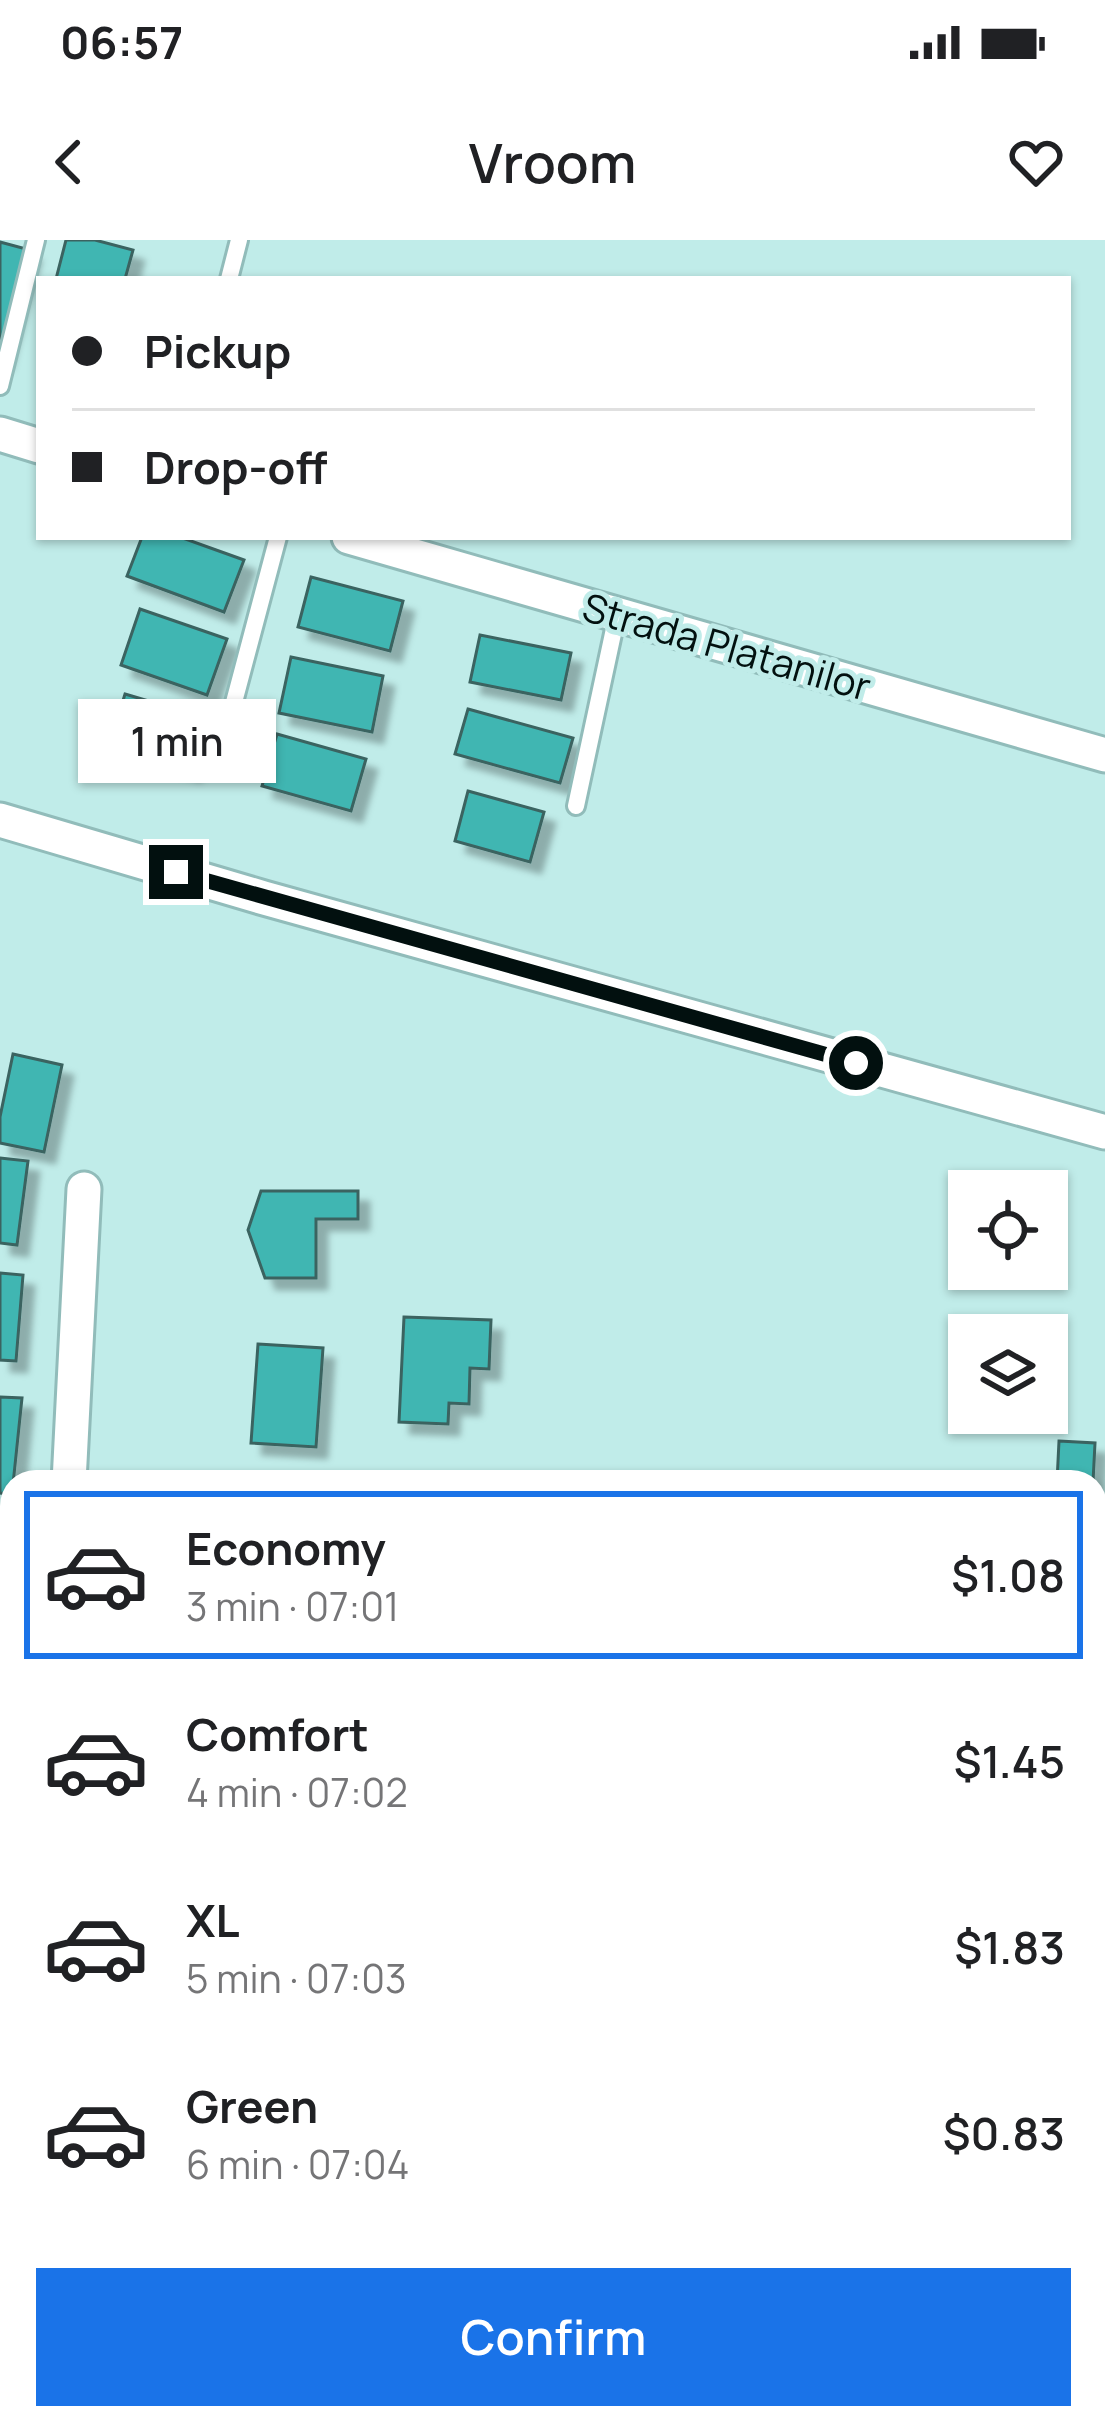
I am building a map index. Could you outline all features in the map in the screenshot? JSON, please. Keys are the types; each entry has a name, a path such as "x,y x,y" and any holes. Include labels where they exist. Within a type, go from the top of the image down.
{"street":[{"path":"0,434 36,445"},
{"name":"Strada Platanilor","path":"359,540 1105,755"},
{"path":"0,820 1105,1132"},
{"path":"70,1470 85,1189"}],"lane":[{"path":"0,386 36,240"},
{"path":"231,276 239,240"},
{"path":"225,736 277,540"},
{"path":"576,806 617,614"}],"building":[{"path":"66,240 95,240 133,250 126,276 57,276"},
{"path":"0,242 30,250 0,360"},
{"path":"141,540 188,540 244,560 224,612 127,576"},
{"path":"311,577 403,601 390,651 298,627"},
{"path":"140,609 227,639 207,695 121,665"},
{"path":"480,635 571,653 561,700 470,682"},
{"path":"291,657 383,676 372,732 279,713"},
{"path":"125,694 206,718 190,770 109,746"},
{"path":"468,709 573,738 560,783 455,754"},
{"path":"277,734 366,759 351,811 262,786"},
{"path":"468,791 544,812 530,862 455,841"},
{"path":"13,1054 62,1065 44,1152 0,1143 0,1117"},
{"path":"0,1158 28,1161 17,1245 0,1243"},
{"path":"261,1191 358,1191 358,1219 316,1219 316,1278 265,1278 248,1230"},
{"path":"0,1273 23,1275 16,1361 0,1360"},
{"path":"404,1317 491,1320 489,1369 470,1368 469,1404 449,1403 448,1424 399,1422"},
{"path":"258,1344 323,1348 316,1447 251,1443"},
{"path":"0,1397 22,1398 14,1470 0,1470"},
{"path":"1059,1441 1095,1443 1094,1470 1058,1470"}],"route":[{"path":"176,872 856,1063"}]}
